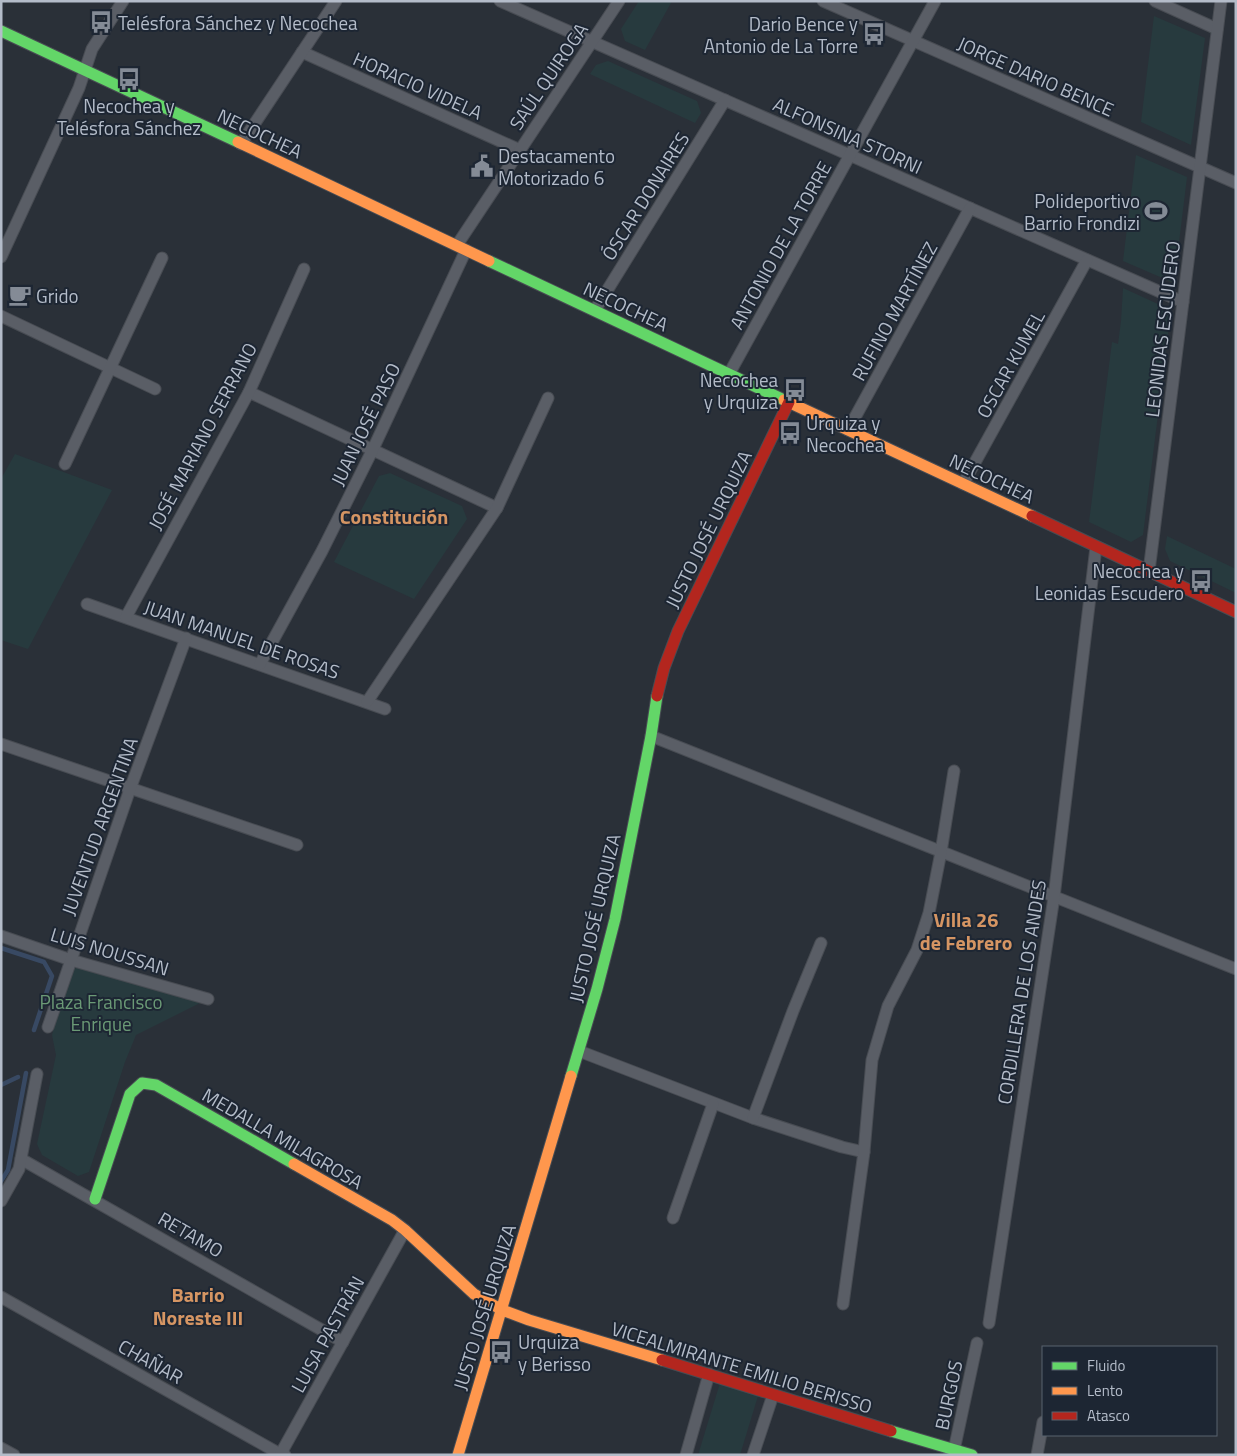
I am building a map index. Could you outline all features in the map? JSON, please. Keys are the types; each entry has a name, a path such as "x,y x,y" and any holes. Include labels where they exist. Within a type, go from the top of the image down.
{"street":[{"path":"1,257 79,88 92,49 123,1"},
{"path":"241,144 336,1"},
{"name":"ALFONSINA STORNI","path":"500,1 1183,302"},
{"name":"SAÚL QUIROGA","path":"461,248 520,150 619,1"},
{"name":"JORGE DARIO BENCE","path":"823,1 1236,183"},
{"name":"ANTONIO DE LA TORRE","path":"729,374 935,1"},
{"path":"1155,1 1217,29"},
{"name":"LEONIDAS ESCUDERO","path":"1149,571 1221,1"},
{"name":"NECOCHEA","path":"1,31 1236,612"},
{"name":"HORACIO VIDELA","path":"302,52 520,150"},
{"name":"ÓSCAR DONAIRES","path":"595,310 725,100"},
{"name":"RUFINO MARTÍNEZ","path":"848,430 970,208"},
{"name":"JUAN JOSÉ PASO","path":"260,664 322,551 373,449 461,248"},
{"path":"64,464 162,258"},
{"name":"OSCAR KUMEL","path":"964,484 1087,260"},
{"name":"JOSÉ MARIANO SERRANO","path":"126,617 249,392 304,269"},
{"path":"1,316 155,389"},
{"path":"249,392 497,508"},
{"path":"367,702 497,508 548,398"},
{"name":"JUSTO JOSÉ URQUIZA","path":"458,1455 597,989 615,919 651,736 658,690 664,668 678,631 789,402"},
{"name":"CORDILLERA DE LOS ANDES","path":"989,1322 1054,897 1096,547"},
{"name":"JUAN MANUEL DE ROSAS","path":"87,604 385,709"},
{"name":"JUVENTUD ARGENTINA","path":"48,1027 130,789 186,638"},
{"path":"651,736 1236,969"},
{"path":"1,744 297,845"},
{"path":"843,1304 864,1152 872,1060 888,1006 917,950 929,913 954,771"},
{"name":"LUIS NOUSSAN","path":"1,936 71,960 208,999"},
{"path":"753,1118 821,943"},
{"path":"579,1051 713,1104 842,1147 864,1152"},
{"path":"1,1201 19,1169 37,1074"},
{"name":"MEDALLA MILAGROSA","path":"95,1199 130,1094 142,1083 156,1085 392,1220 474,1294 502,1310"},
{"path":"673,1218 713,1104"},
{"name":"RETAMO","path":"21,1159 95,1199 343,1342"},
{"name":"LUISA PASTRÁN","path":"281,1454 405,1230"},
{"name":"CHAÑAR","path":"1,1297 281,1454"},
{"name":"VICEALMIRANTE EMILIO BERISSO","path":"502,1310 954,1452 972,1455"},
{"name":"BURGOS","path":"954,1452 977,1343"},
{"path":"686,1455 709,1374"},
{"path":"753,1455 773,1395"},
{"path":"1037,1455 1042,1428"},
{"path":"1,1448 14,1455"}],"green space":[{"path":"639,1 672,1 645,50 625,41 621,29"},
{"path":"1154,16 1205,38 1191,145 1141,122"},
{"path":"608,61 697,101 701,113 695,123 590,74 596,65"},
{"name":"Polideportivo Barrio Frondizi","path":"1136,155 1187,177 1174,283 1123,261"},
{"path":"1123,288 1171,310 1143,535 1131,542 1089,522 1112,342 1118,344"},
{"path":"15,454 112,490 28,649 1,640 1,479"},
{"path":"390,473 462,506 467,519 414,599 334,562 379,476"},
{"path":"1167,536 1236,569 1236,593 1170,561 1165,549"},
{"name":"Plaza Francisco Enrique","path":"71,960 208,999 136,1035 125,1062 89,1172 78,1176 42,1155 37,1144 56,1055 52,1035"},
{"path":"720,1383 758,1396 740,1455 698,1455"}],"waterway":[{"path":"1,948 44,962 52,976 34,1030"},
{"path":"1,1181 8,1170 26,1073"},
{"path":"1,1085 18,1077"}],"traffic: fast":[{"path":"1,31 238,142"},
{"path":"489,261 784,400"},
{"path":"571,1076 597,989 615,919 651,736 657,696"},
{"path":"95,1199 130,1094 142,1083 156,1085 294,1164"},
{"path":"891,1431 972,1455"}],"traffic: slow":[{"path":"238,142 489,261"},
{"path":"784,400 1032,516"},
{"path":"458,1455 571,1076"},
{"path":"294,1164 392,1220 474,1294 502,1310 662,1360"}],"traffic: jam":[{"path":"657,696 664,668 678,631 789,402"},
{"path":"1032,516 1236,612"},
{"path":"662,1360 891,1431"}],"place":[{"name":"Telésfora Sánchez y Necochea","path":"101,22"},
{"name":"Dario Bence y Antonio de La Torre","path":"874,34"},
{"name":"Necochea y Telésfora Sánchez","path":"129,79"},
{"name":"Destacamento Motorizado 6","path":"482,166"},
{"name":"Polideportivo Barrio Frondizi","path":"1156,211"},
{"name":"Grido","path":"20,295"},
{"name":"Necochea y Urquiza","path":"795,390"},
{"name":"Urquiza y Necochea","path":"790,433"},
{"name":"Necochea y Leonidas Escudero","path":"1201,581"},
{"name":"Urquiza y Berisso","path":"501,1352"}],"district":[{"name":"Constitución","path":"394,516"},
{"name":"Villa 26 de Febrero","path":"966,930"},
{"name":"Barrio Noreste III","path":"198,1306"}]}
